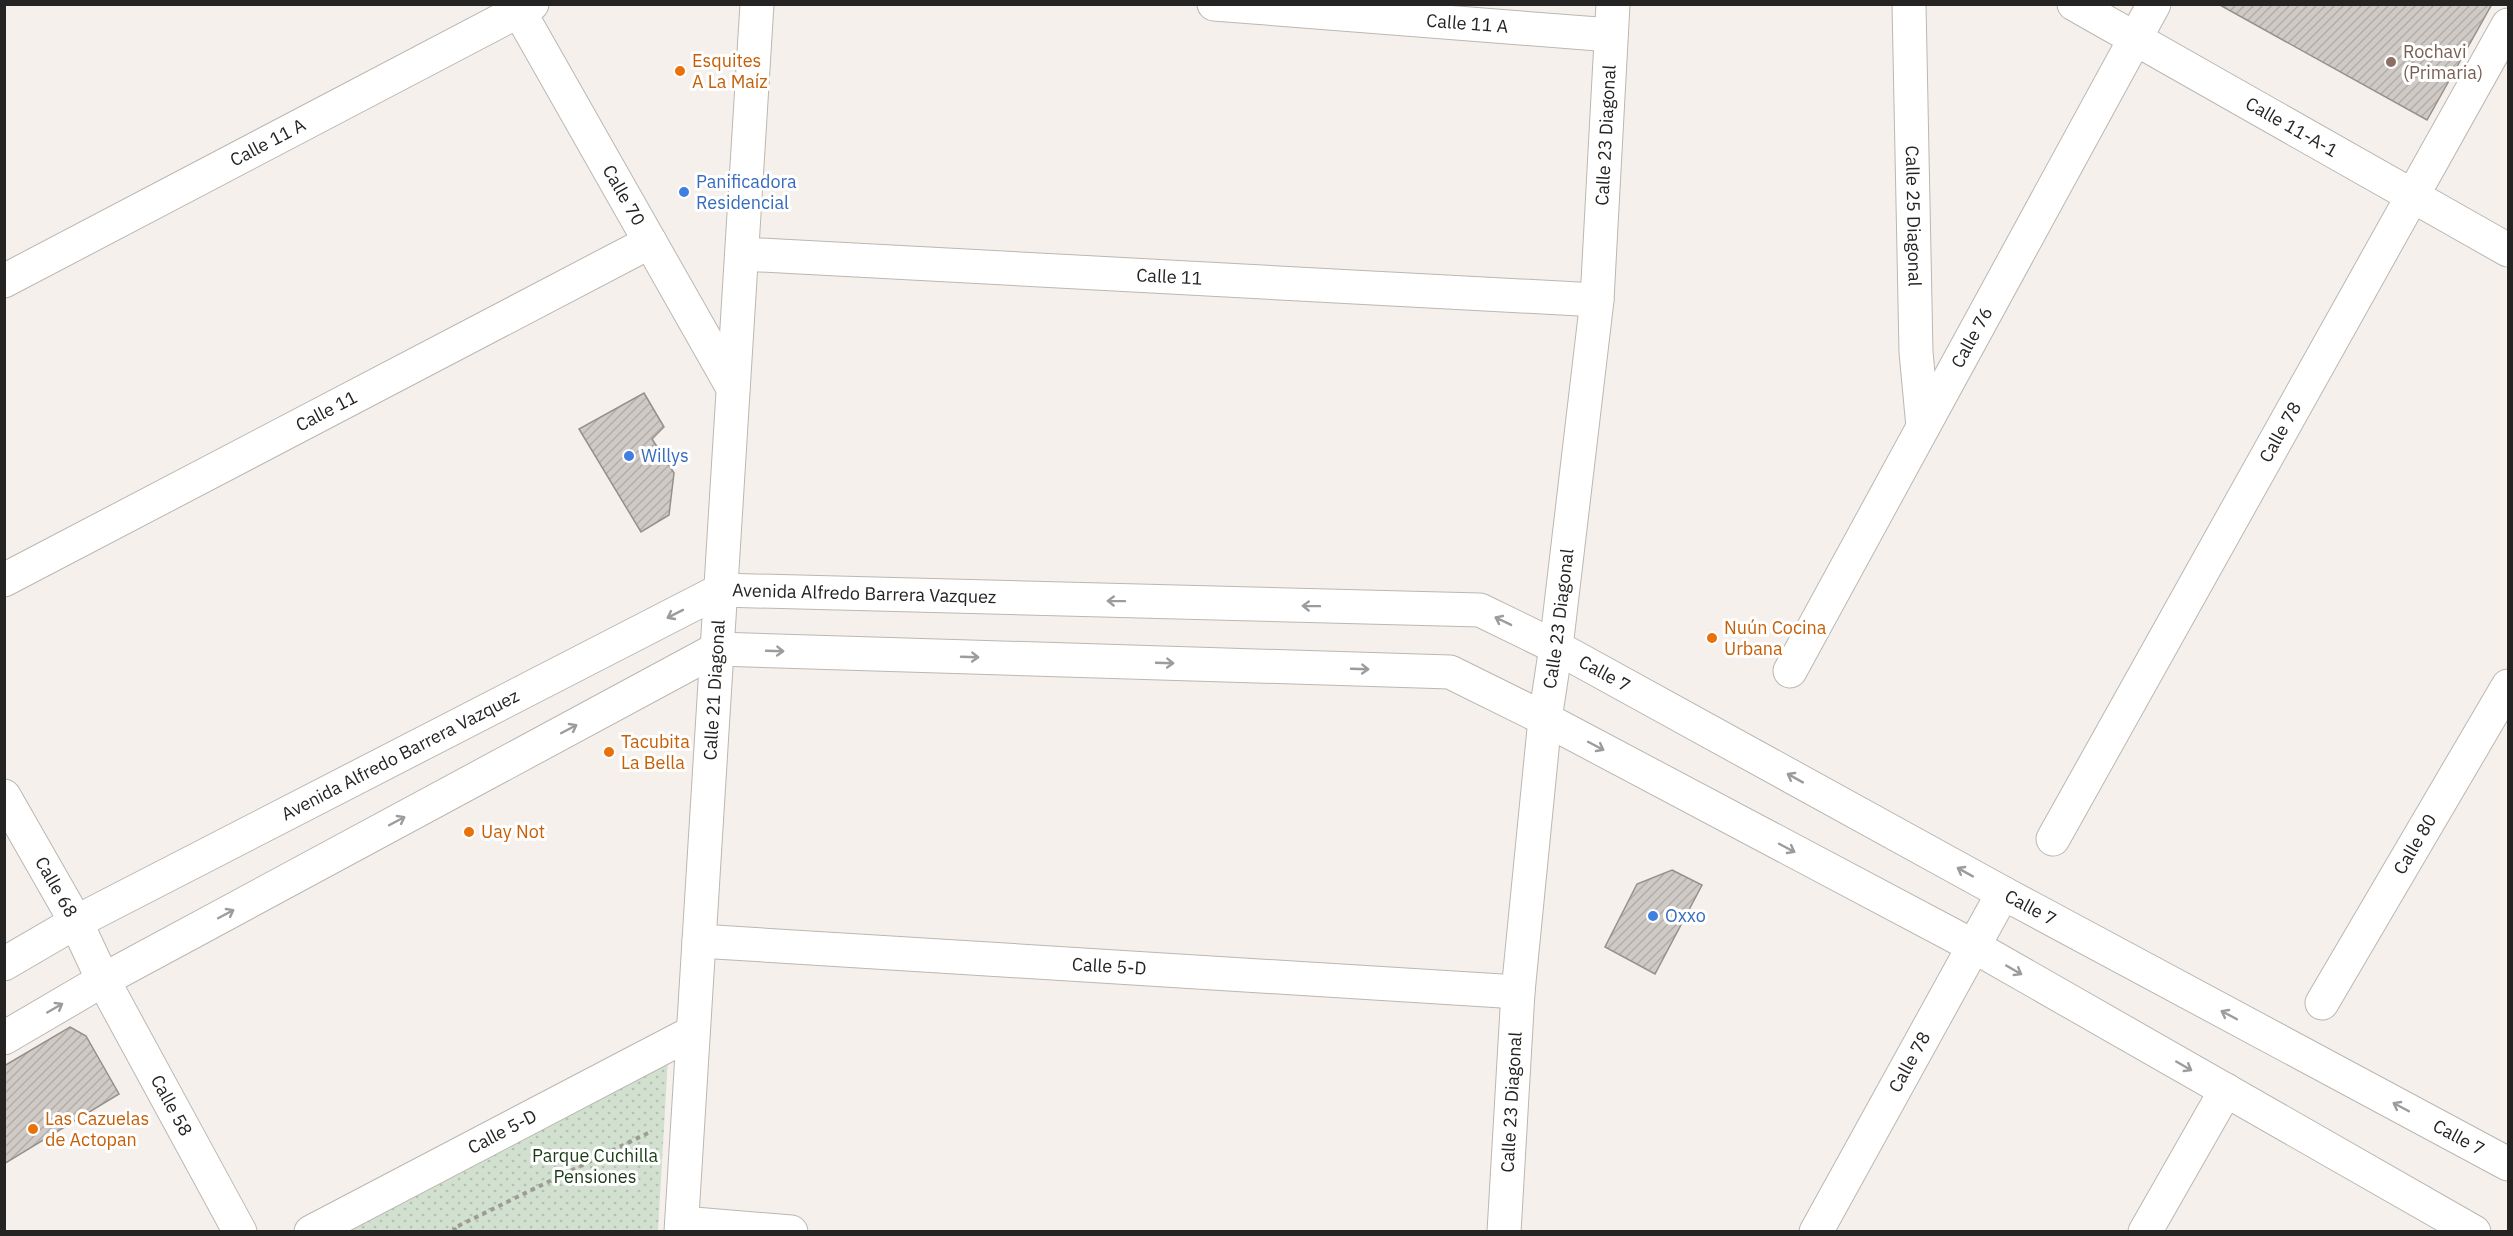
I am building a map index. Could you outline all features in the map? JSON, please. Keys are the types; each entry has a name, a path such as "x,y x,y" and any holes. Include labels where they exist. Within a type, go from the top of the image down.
{"street":[{"name":"Calle 21 Diagonal","path":"681,1227 757,4"},
{"name":"Calle 11 A","path":"1214,4 1612,20"},
{"name":"Calle 25 Diagonal","path":"1909,4 1916,352 1923,427"},
{"name":"Calle 11-A-1","path":"2074,4 2508,250"},
{"name":"Calle 76","path":"1790,671 2154,4"},
{"name":"Calle 11 A","path":"4,281 522,7"},
{"name":"Calle 70","path":"522,7 650,242 733,388"},
{"name":"Calle 23 Diagonal","path":"1504,1232 1518,992 1545,719 1556,647 1598,300 1612,20"},
{"name":"Calle 78","path":"2053,839 2508,25"},
{"name":"Calle 11","path":"4,580 650,242"},
{"name":"Calle 11","path":"742,254 1598,300"},
{"name":"Avenida Alfredo Barrera Vazquez","path":"4,964 76,922 721,590 1480,610 1556,647"},
{"name":"Calle 7","path":"1556,647 2004,893 2508,1164"},
{"path":"4,1038 103,980 717,649 1450,672 1545,719 1975,947 2474,1232"},
{"name":"Calle 80","path":"2322,1004 2508,686"},
{"name":"Calle 68","path":"4,796 76,922 103,980"},
{"name":"Calle 78","path":"1816,1232 2004,893"},
{"name":"Calle 5-D","path":"699,941 1518,992"},
{"name":"Calle 58","path":"103,980 240,1232"},
{"name":"Calle 5-D","path":"311,1232 693,1032"},
{"path":"2145,1232 2226,1090"},
{"path":"681,1227 791,1232"}],"path":[{"path":"456,1232 454,1228 653,1130"}],"green space":[{"name":"Parque Cuchilla Pensiones","path":"668,1058 658,1231 312,1232"}],"building":[{"name":"Rochavi (Primaria)","path":"2218,4 2492,4 2427,120"},
{"name":"Willys","path":"644,393 664,427 652,439 674,473 669,515 641,532 579,429"},
{"name":"Oxxo","path":"1672,870 1702,885 1655,974 1605,947 1637,884"},
{"name":"Las Cazuelas de Actopan","path":"70,1027 86,1036 119,1094 4,1164 4,1066"}],"place":[{"name":"Rochavi (Primaria)","path":"2391,62"},
{"name":"Esquites A La Maíz","path":"680,71"},
{"name":"Panificadora Residencial","path":"684,192"},
{"name":"Willys","path":"629,456"},
{"name":"Nuún Cocina Urbana","path":"1712,638"},
{"name":"Tacubita La Bella","path":"609,752"},
{"name":"Uay Not","path":"469,832"},
{"name":"Oxxo","path":"1653,916"},
{"name":"Las Cazuelas de Actopan","path":"33,1129"}]}
